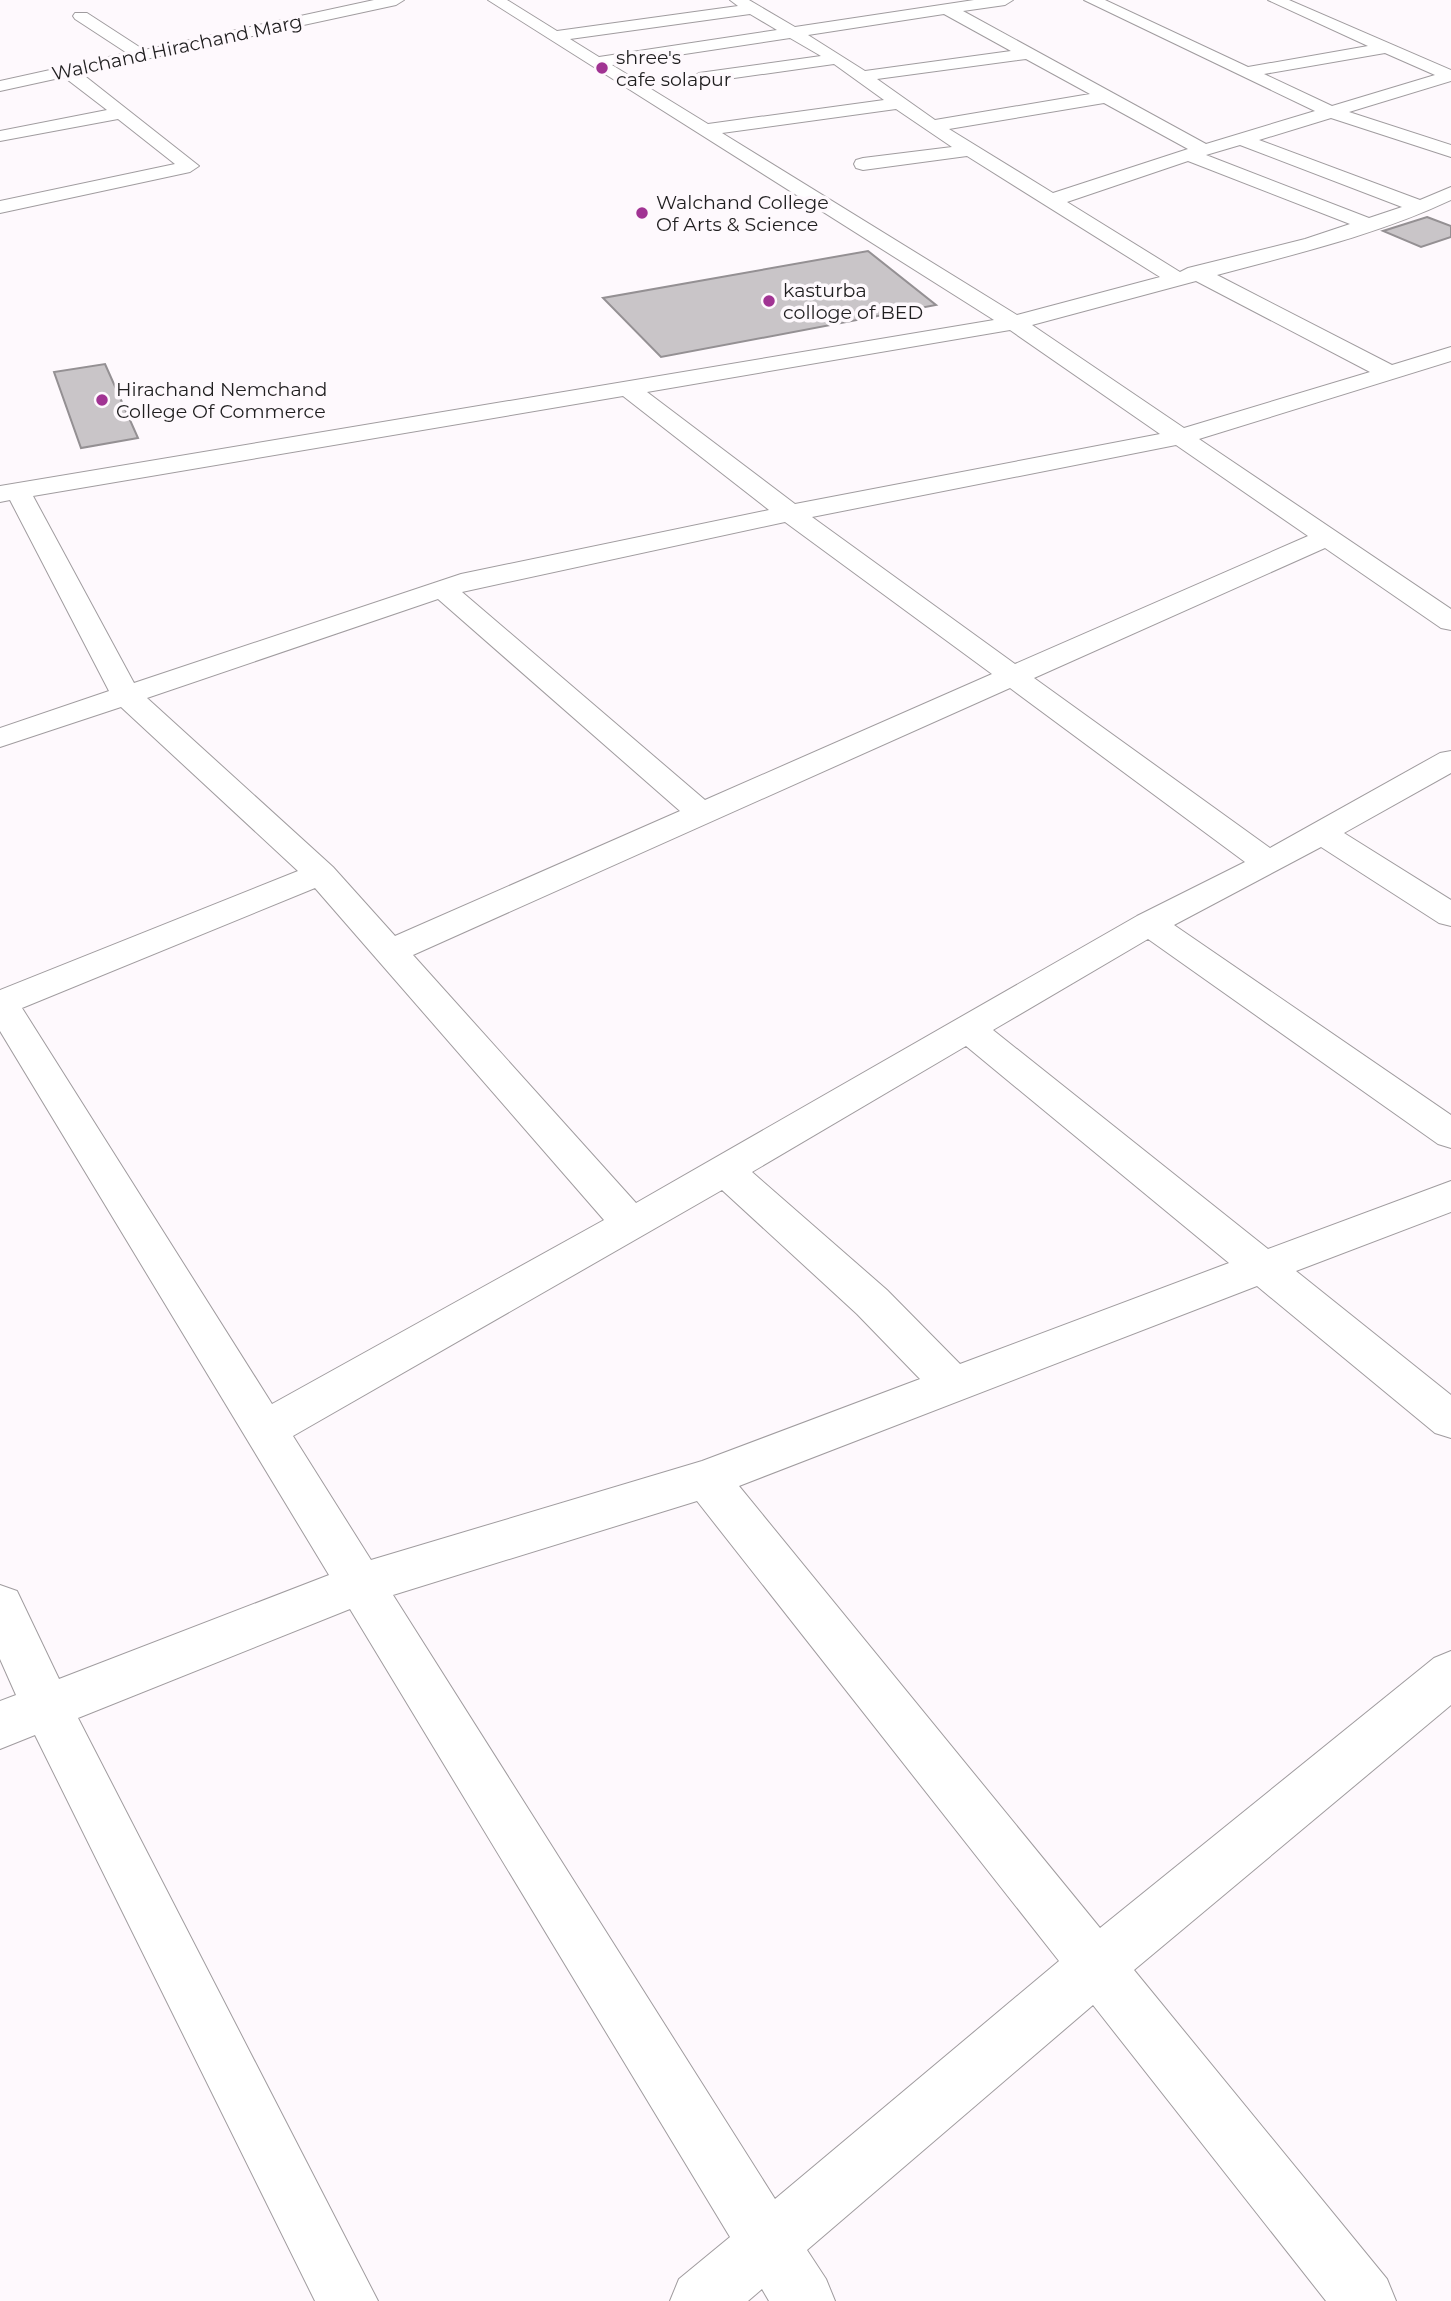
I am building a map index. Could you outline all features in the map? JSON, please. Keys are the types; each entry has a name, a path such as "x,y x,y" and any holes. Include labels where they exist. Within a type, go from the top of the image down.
{"street":[{"name":"Walchand Hirachand Marg","path":"0,86 396,0"},
{"path":"496,0 1014,323 1451,622"},
{"path":"912,0 940,10 1106,97 1196,153 1368,224"},
{"path":"598,62 1005,0"},
{"path":"1092,0 1331,112 1451,151"},
{"path":"1276,0 1451,76"},
{"path":"555,36 746,4 863,76 969,150 1053,200 1185,275 1390,373"},
{"path":"280,7 301,21"},
{"path":"523,16 548,13"},
{"path":"81,16 141,55"},
{"path":"1318,33 1343,29"},
{"path":"1204,52 1230,48"},
{"path":"1246,72 1387,48"},
{"path":"863,76 1026,54"},
{"path":"699,78 837,59"},
{"path":"0,206 190,166 67,71"},
{"path":"1053,200 1240,139 1451,76"},
{"path":"932,126 1106,97"},
{"path":"706,130 901,103"},
{"path":"670,108 698,104"},
{"path":"0,136 121,113"},
{"path":"1289,126 1314,134"},
{"path":"1240,139 1421,207"},
{"path":"863,164 969,150"},
{"path":"631,1224 321,874 126,695 9,492 1014,323 1185,275 1257,260 1421,207 1447,182"},
{"path":"0,738 471,580 790,513 1180,437 1451,354"},
{"path":"1415,365 1439,377"},
{"path":"626,388 790,513 1268,863"},
{"path":"390,952 1327,537"},
{"path":"443,589 702,814"},
{"path":"265,1430 631,1224 1149,924 1268,863 1451,760"},
{"path":"1321,833 1451,915"},
{"path":"321,874 5,1020 265,1430 804,2301"},
{"path":"1149,924 1451,1134"},
{"path":"968,1029 1451,1420"},
{"path":"724,1169 872,1302 953,1385"},
{"path":"23,1717 359,1584 706,1479 1451,1196"},
{"path":"706,1479 1365,2301"},
{"path":"0,1605 23,1717 347,2301"},
{"path":"701,2301 1096,1966 1451,1674"}],"building":[{"path":"1427,217 1451,226 1451,237 1421,247 1383,231"},
{"name":"kasturba colloge of BED","path":"868,251 936,305 661,357 603,298"},
{"path":"105,364 138,438 81,448 54,372"}],"place":[{"name":"shree's cafe solapur","path":"602,68"},
{"name":"Walchand College Of Arts & Science","path":"642,213"},
{"name":"kasturba colloge of BED","path":"769,301"},
{"name":"Hirachand Nemchand College Of Commerce","path":"102,400"}]}
